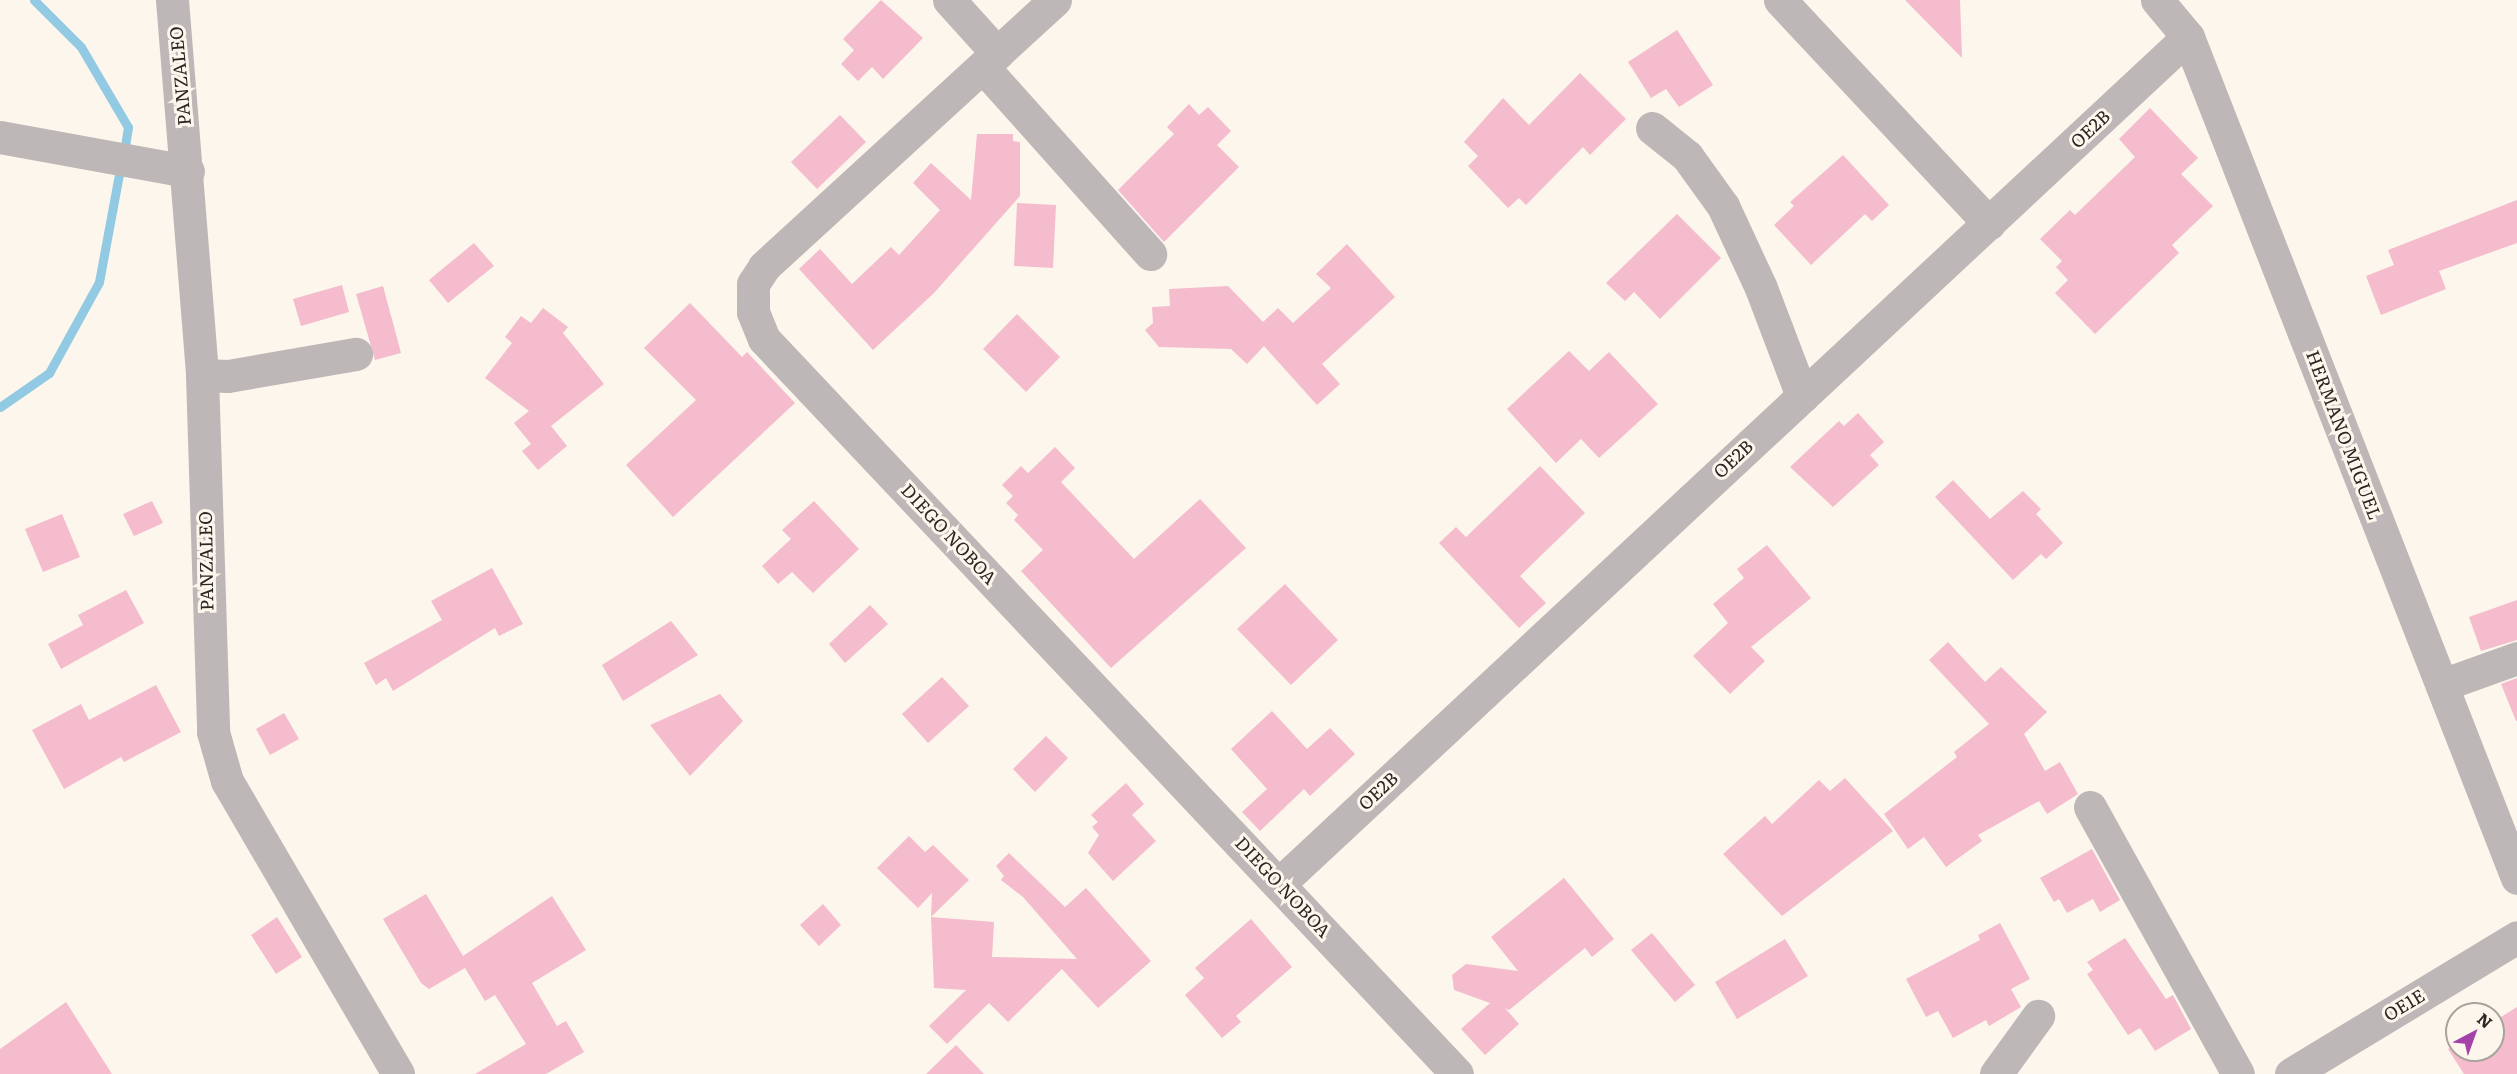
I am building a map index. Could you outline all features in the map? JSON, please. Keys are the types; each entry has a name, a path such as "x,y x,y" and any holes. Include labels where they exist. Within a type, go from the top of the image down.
{"street":[{"name":"PANZALEO","path":"172,0 188,171 201,375 213,732 227,781 398,1074"},
{"path":"949,0 990,60 1150,254"},
{"name":"DIEGO NOBOA","path":"1055,0 764,267 753,284 753,312 764,339 1280,883 1457,1074"},
{"path":"1780,0 1989,223"},
{"name":"HERMANO MIGUEL","path":"2157,0 2188,37 2517,878"},
{"name":"OE2B","path":"1280,883 2188,37"},
{"path":"1652,128 1687,156 1723,206 1761,288 1802,396"},
{"path":"0,137 188,171"},
{"path":"201,375 228,376 356,354"},
{"path":"2442,685 2517,658"},
{"path":"2090,807 2238,1074"},
{"name":"OE1E","path":"2291,1074 2517,937"},
{"path":"1996,1074 2038,1016"}],"building":[{"path":"881,0 923,38 883,79 872,67 858,81 841,64 854,50 843,39"},
{"path":"1905,0 1960,0 1962,58"},
{"path":"1677,30 1713,85 1679,107 1666,89 1651,98 1628,62"},
{"path":"1580,73 1626,119 1590,155 1583,147 1526,205 1519,198 1508,208 1468,166 1478,156 1464,142 1503,98 1529,125"},
{"path":"1189,104 1199,115 1208,107 1231,131 1217,145 1239,167 1164,242 1118,190 1174,134 1167,127"},
{"path":"2150,108 2198,158 2181,174 2213,206 2172,245 2179,253 2095,334 2055,293 2068,280 2056,267 2062,261 2040,239 2070,210 2075,215 2135,157 2119,139"},
{"path":"840,115 866,142 817,189 791,162"},
{"path":"977,134 1013,134 1013,141 1020,142 1020,196 934,293 873,350 799,269 820,249 852,284 891,247 899,255 940,210 913,183 931,163 971,200"},
{"path":"1843,155 1889,205 1872,221 1865,214 1811,265 1774,225 1794,206 1790,202"},
{"path":"2517,200 2517,243 2439,271 2446,289 2381,315 2366,276 2394,265 2388,250"},
{"path":"1017,203 1056,205 1053,268 1014,266"},
{"path":"1677,214 1721,258 1660,319 1634,292 1625,301 1606,283"},
{"path":"474,243 494,266 448,303 429,280"},
{"path":"1347,244 1395,297 1322,364 1340,384 1317,405 1264,346 1247,364 1231,349 1159,347 1145,330 1153,323 1152,307 1170,306 1169,289 1228,286 1263,322 1278,308 1293,323 1331,288 1316,274"},
{"path":"342,285 349,312 301,326 293,299"},
{"path":"383,286 401,353 375,360 356,294"},
{"path":"690,303 742,357 747,352 795,403 673,517 626,465 696,400 644,348"},
{"path":"543,308 568,327 563,333 604,384 551,426 567,446 538,470 522,451 531,444 514,423 529,411 485,378 512,343 505,337 521,316 531,323"},
{"path":"1017,314 1060,357 1026,392 983,349"},
{"path":"1569,351 1589,371 1609,352 1658,404 1599,458 1581,439 1556,463 1507,409"},
{"path":"1858,413 1884,442 1870,455 1879,465 1833,507 1790,467 1839,421 1844,426"},
{"path":"1055,447 1075,468 1061,482 1134,559 1200,499 1246,548 1111,668 1021,571 1043,550 1014,520 1018,515 1006,503 1013,496 1002,485 1021,466 1028,473"},
{"path":"1540,466 1585,513 1520,576 1546,603 1519,628 1439,543 1456,527 1466,537"},
{"path":"1953,480 1990,519 2023,491 2041,509 2036,514 2063,543 2046,559 2041,554 2013,580 1935,497"},
{"path":"152,501 163,523 134,536 123,514"},
{"path":"814,501 859,549 813,593 792,572 778,584 762,566 791,539 782,530"},
{"path":"62,514 80,557 43,572 25,529"},
{"path":"1767,545 1811,598 1751,647 1765,661 1730,694 1693,656 1728,623 1713,604 1744,578 1737,569"},
{"path":"492,568 523,624 499,636 495,628 393,691 386,678 376,685 364,663 442,620 431,601"},
{"path":"1285,584 1338,640 1291,685 1237,629"},
{"path":"126,590 144,623 61,669 48,644 83,625 78,615"},
{"path":"2517,600 2517,640 2481,651 2469,617"},
{"path":"870,605 888,624 845,663 829,644"},
{"path":"671,621 698,655 623,701 602,665"},
{"path":"1948,642 1985,682 2001,667 2047,712 2024,734 2045,771 2060,762 2078,794 2047,814 2039,801 1978,835 1982,841 1946,867 1924,837 1908,849 1884,814 1957,757 1954,752 1989,724 1929,660"},
{"path":"942,677 969,706 928,743 902,714"},
{"path":"2517,678 2517,721 2516,721 2501,684"},
{"path":"156,685 181,732 124,762 121,757 64,789 32,730 81,704 89,720"},
{"path":"720,694 743,721 690,776 650,725"},
{"path":"1272,711 1307,749 1330,728 1355,754 1310,796 1304,789 1260,831 1242,812 1267,789 1231,749"},
{"path":"284,713 299,739 270,755 256,729"},
{"path":"1046,736 1068,758 1035,792 1013,769"},
{"path":"1845,778 1893,831 1782,916 1723,854 1765,816 1772,824 1819,780 1830,791"},
{"path":"1126,783 1144,804 1132,815 1156,841 1113,881 1088,853 1099,835 1092,827 1098,822 1091,815"},
{"path":"909,836 925,852 933,845 969,880 931,917 932,893 918,908 877,868"},
{"path":"2092,849 2120,900 2100,912 2093,899 2067,913 2059,899 2054,902 2040,878"},
{"path":"1009,853 1065,907 1086,888 1151,961 1098,1008 1062,969 1008,1022 989,1003 947,1044 929,1026 966,990 934,988 931,917 994,922 992,957 1077,959 1023,897 1001,880 1004,876 996,866"},
{"path":"1564,878 1614,939 1592,957 1585,948 1509,1010 1505,1008 1519,1024 1485,1055 1461,1029 1490,1003 1454,990 1452,975 1466,964 1518,971 1491,937"},
{"path":"426,894 463,956 552,896 586,950 532,983 557,1026 566,1021 584,1052 546,1074 475,1074 526,1044 495,995 485,1001 465,968 429,989 421,983 383,919"},
{"path":"823,904 841,925 819,946 800,925"},
{"path":"277,917 302,957 276,974 251,935"},
{"path":"1251,919 1292,967 1236,1016 1241,1022 1222,1038 1185,995 1204,978 1195,968"},
{"path":"2000,923 2030,979 2011,989 2021,1007 1989,1026 1986,1020 1953,1038 1938,1011 1926,1017 1906,979 1980,940 1978,935"},
{"path":"1652,933 1695,985 1675,1002 1631,950"},
{"path":"2125,938 2166,999 2173,995 2191,1029 2155,1051 2140,1028 2128,1035 2087,974 2093,970 2087,962"},
{"path":"1785,939 1808,976 1737,1019 1715,982"},
{"path":"66,1002 112,1074 0,1074 0,1049"},
{"path":"2517,1007 2517,1074 2464,1074 2456,1062 2505,1062 2505,1014"},
{"path":"956,1045 984,1074 926,1074"}],"waterway":[{"path":"34,0 81,47 128,127 124,151"},
{"path":"0,407 49,373 99,282 120,169"}]}
